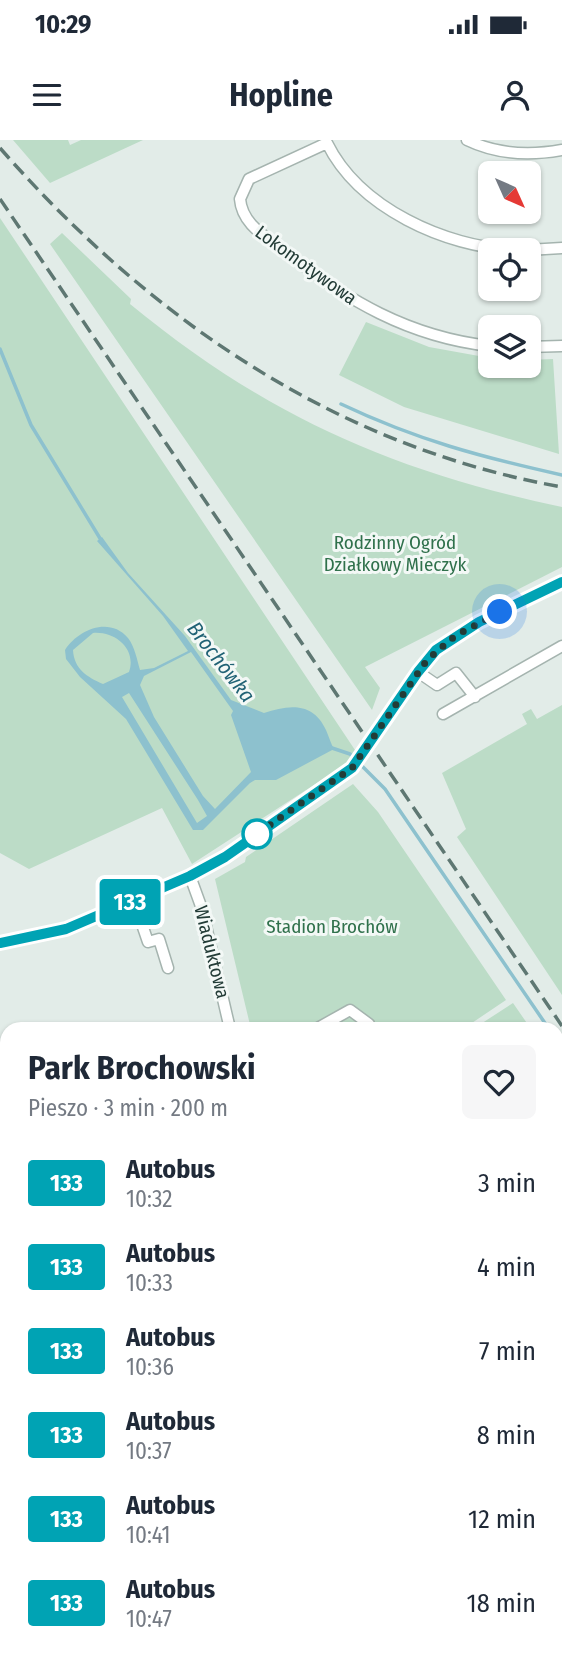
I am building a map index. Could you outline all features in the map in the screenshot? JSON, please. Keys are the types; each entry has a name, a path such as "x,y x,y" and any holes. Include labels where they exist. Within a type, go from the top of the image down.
{"street":[{"path":"467,140 510,153 540,154 562,150"},
{"name":"Lokomotywowa","path":"478,245 466,243 410,221 365,190 337,161 327,143 249,179 240,199 249,223 318,278 372,312 440,338 478,344"},
{"path":"541,249 562,247"},
{"path":"541,347 562,346"},
{"path":"0,943 66,929 190,876 225,857 352,768 436,650 455,636 562,582"},
{"path":"443,714 562,646"},
{"path":"418,672 437,685 456,673 475,697"},
{"name":"Wiaduktowa","path":"190,876 205,921 228,1022"},
{"path":"134,901 148,942 159,939 168,968"},
{"path":"329,1022 350,1010 366,1022"}],"green space":[{"path":"13,140 68,140 70,145 81,140 143,140 50,183"},
{"path":"0,218 357,753 351,761 192,864 162,808 29,869 0,853"},
{"name":"Rodzinny Ogród Działkowy Mieczyk","path":"62,233 131,299 130,304 180,343 281,408 332,434 441,476 562,507 562,567 365,667 380,688 372,710 50,244"},
{"path":"366,322 429,347 478,356 478,378 541,378 541,360 553,359 559,454 404,407 339,375"},
{"path":"562,705 562,995 457,837 466,829 442,773 527,724 522,714 531,709 537,719"},
{"name":"Stadion Brochów","path":"353,784 378,812 506,1000 473,1022 249,1022 215,879 245,862 246,857"},
{"path":"513,1003 526,1022 484,1022"}],"water":[{"path":"102,537 128,573 185,636 231,700 264,713 291,707 307,710 321,721 334,749 276,780 255,780 203,830 193,830 126,719 80,677 66,659 65,650 71,643 94,628 103,627 120,631 128,638 140,670 154,668 188,651 163,616 97,541","holes":["93,633 109,635 122,643 130,656 129,672 103,684 82,672 73,650","191,652 233,711 231,715 251,772 215,809 203,796 154,717 140,685 144,676","129,693 198,800 207,816 197,823 122,697"]}],"waterway":[{"name":"Brochówka","path":"0,349 31,425 101,540"},
{"path":"341,404 396,428 450,446 562,475"},
{"name":"Brochówka","path":"329,747 350,754 385,789 544,1022"}],"railway":[{"path":"0,148 58,210 119,267 184,320 252,367 324,407 400,441 479,468 562,487"},
{"path":"0,199 559,1022"}],"bus line":[{"name":"133","path":"0,943 66,929 190,876 225,857 352,768 377,735 403,692 436,650 479,622 562,582"}],"route":[{"path":"257,834 248,840 352,768 375,738 403,692 436,650 455,636 500,612"}]}
